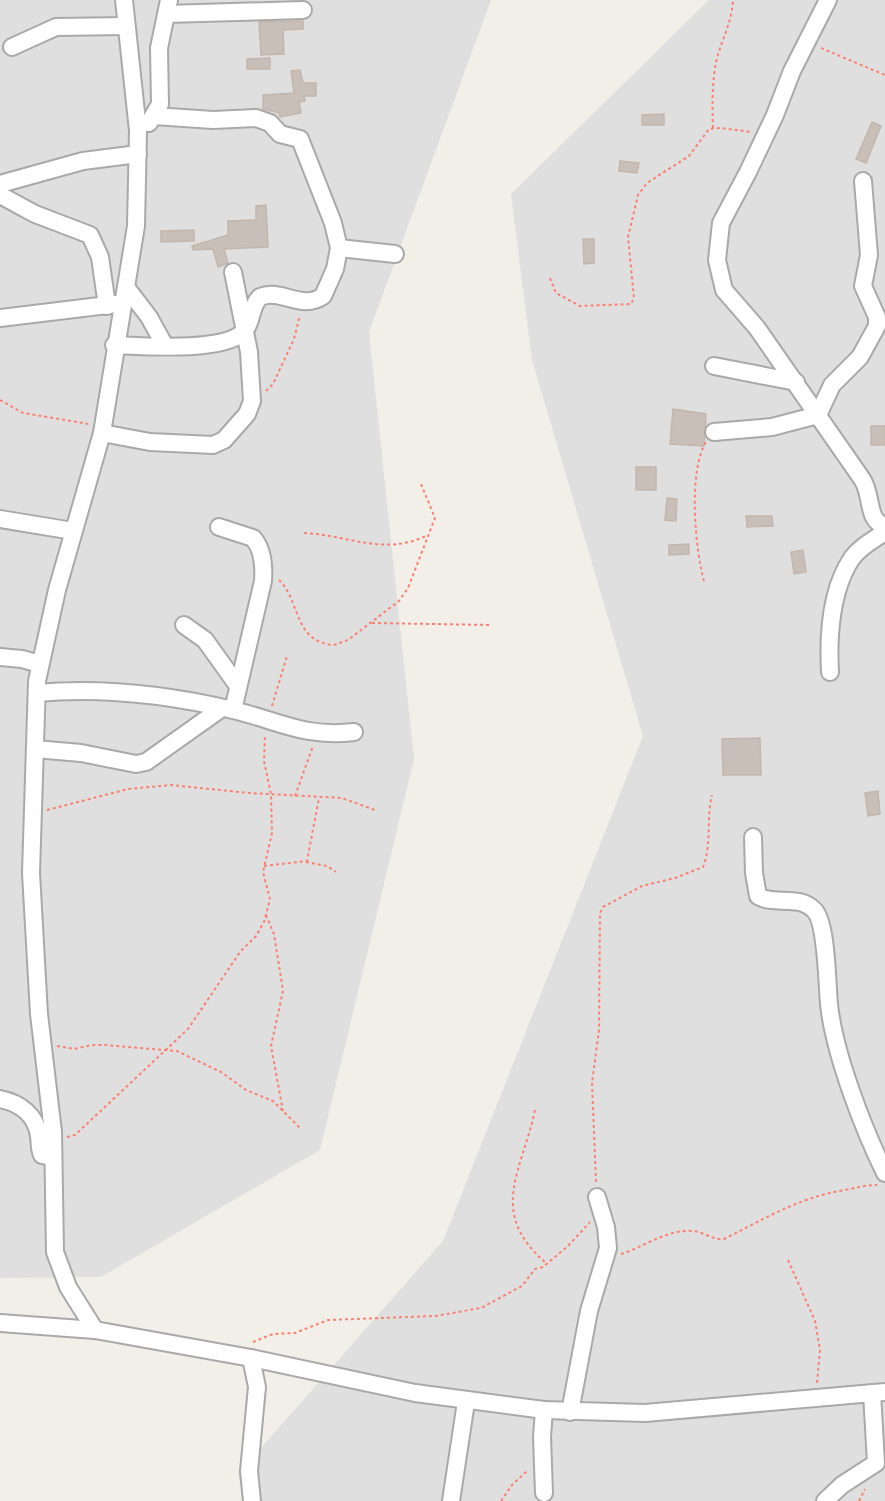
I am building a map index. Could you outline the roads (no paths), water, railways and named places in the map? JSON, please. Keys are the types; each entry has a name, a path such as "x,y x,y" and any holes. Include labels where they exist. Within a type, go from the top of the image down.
{"street":[{"path":"95,1330 68,1287 55,1252 53,1140 32,923 31,873 40,664 73,531 102,430 119,299 136,226 138,131 124,0"},
{"path":"828,0 766,135 721,223 717,260 724,290 757,328 796,382 869,490 871,515 874,520 885,526"},
{"path":"138,131 154,117 160,104 159,48 167,7 303,10"},
{"path":"12,47 56,27 126,26"},
{"path":"114,345 165,346 212,343 236,337 245,331 260,297 276,294 295,301 314,301 323,296 329,286 339,248 333,223 300,139 280,134 268,122 256,118 213,120 154,117"},
{"path":"0,184 83,161 138,154"},
{"path":"818,415 832,385 860,357 877,326 877,317 863,286 869,255 863,181"},
{"path":"0,195 35,214 90,235 119,299 149,317 165,346"},
{"path":"339,248 395,254"},
{"path":"102,430 150,442 214,444 224,440 251,405 249,352 233,272"},
{"path":"0,318 119,299"},
{"path":"714,366 796,382"},
{"path":"714,432 772,427 818,415"},
{"path":"0,519 73,531"},
{"path":"35,749 70,751 136,764 146,762 227,709 238,686 263,581 260,550 253,538 219,527"},
{"path":"830,672 829,644 842,579 852,559 862,548 885,532"},
{"path":"184,625 206,640 238,686"},
{"path":"0,657 22,658 40,664"},
{"path":"37,693 102,690 227,709 315,734 354,732"},
{"path":"753,837 754,873 758,896 763,899 782,899 807,905 815,910 818,917 824,942 832,1027 865,1125 885,1173"},
{"path":"0,1099 14,1101 26,1110 36,1124 42,1155 52,1157"},
{"path":"570,1412 590,1311 608,1239 598,1202"},
{"path":"0,1323 95,1330 249,1350 466,1402 544,1410 645,1413 879,1392 876,1463 842,1485 825,1501"},
{"path":"249,1350 257,1387 249,1471 252,1501"},
{"path":"451,1501 466,1402"},
{"path":"544,1410 544,1492"}]}
